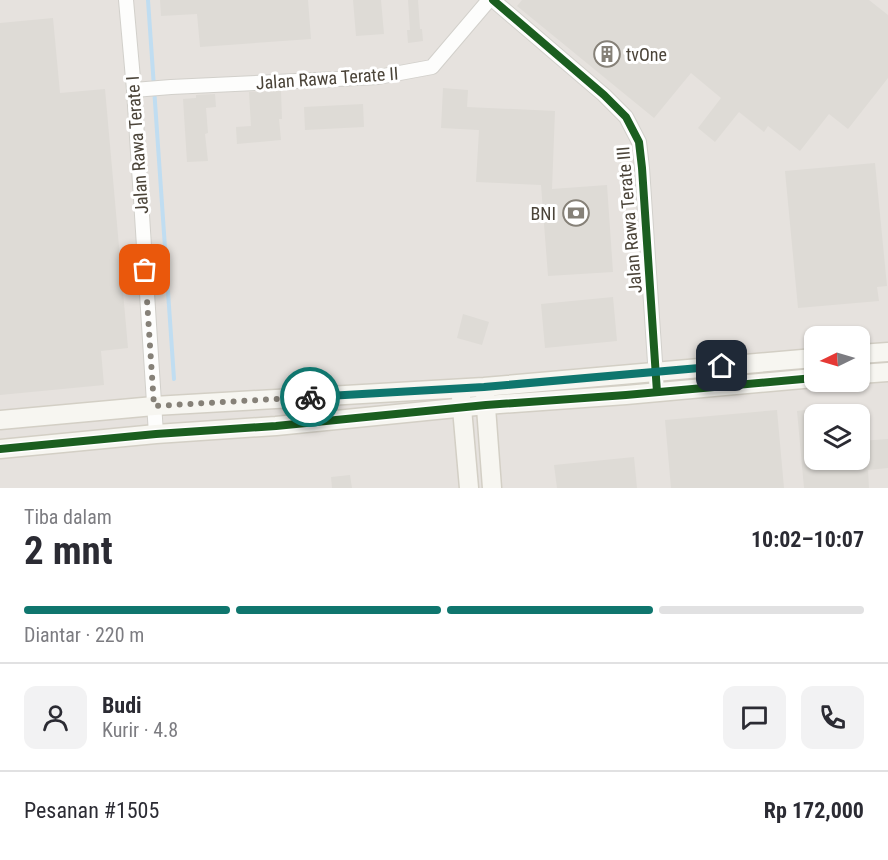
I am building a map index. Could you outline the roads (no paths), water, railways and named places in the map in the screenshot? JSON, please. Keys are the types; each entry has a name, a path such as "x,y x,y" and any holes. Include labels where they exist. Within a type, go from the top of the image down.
{"street":[{"name":"Jalan Rawa Terate I","path":"126,0 140,89 156,434"},
{"name":"Jalan Rawa Terate II","path":"140,89 378,77 432,67 491,0"},
{"name":"Jalan Rawa Terate III","path":"491,0 626,117 639,142 657,392"},
{"path":"870,353 888,352"},
{"path":"0,420 154,406 484,387 804,359"},
{"path":"870,374 888,372"},
{"path":"0,449 804,379"},
{"path":"484,387 492,488"},
{"path":"460,388 469,488"}],"waterway":[{"path":"148,0 174,379"}],"place":[{"name":"tvOne","path":"607,54"},
{"name":"BNI","path":"576,213"}]}
